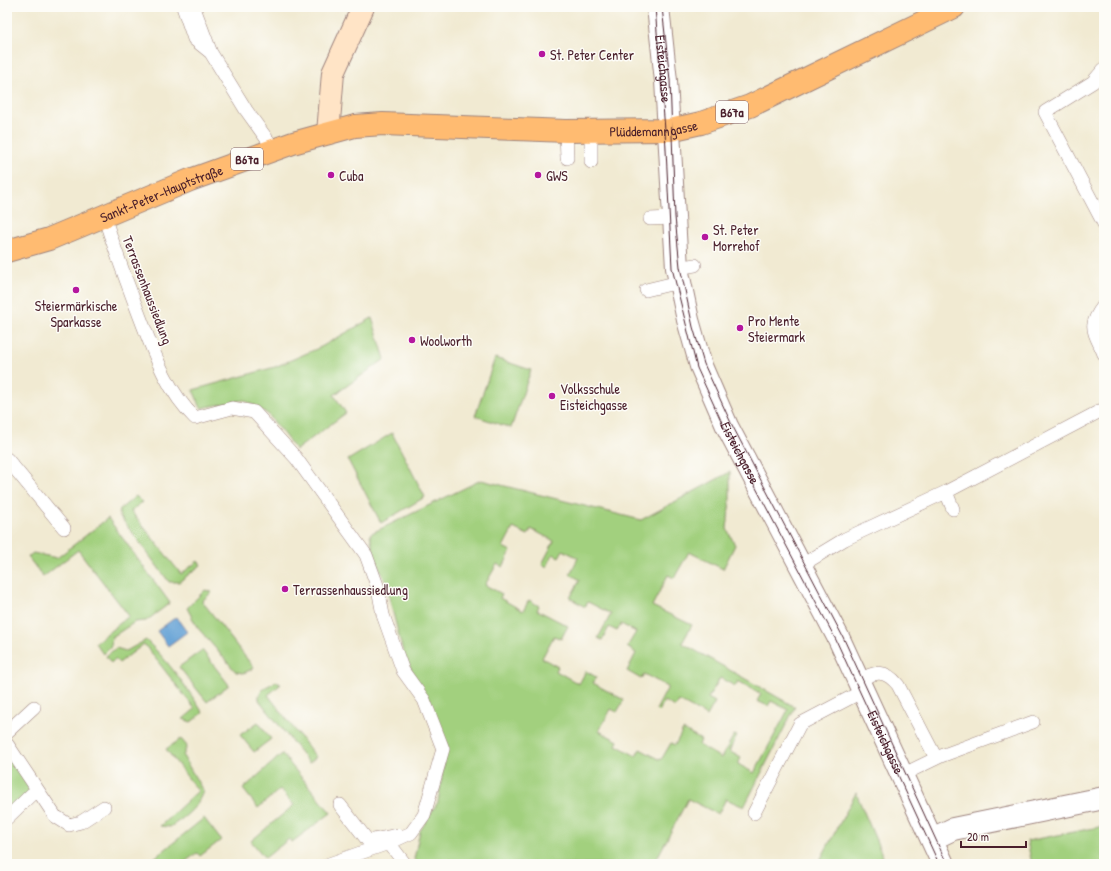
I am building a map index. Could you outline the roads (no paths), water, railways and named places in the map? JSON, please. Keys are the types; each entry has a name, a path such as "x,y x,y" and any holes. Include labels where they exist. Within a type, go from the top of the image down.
{"main road":[{"name":"Plüddemanngasse","path":"328,133 355,126 383,124 566,131 670,130 701,122 750,106 954,7"},
{"path":"328,133 334,73 359,9"},
{"name":"Sankt-Peter-Hauptstraße","path":"7,251 49,239 183,183 274,149 328,133"}],"street":[{"name":"Eisteichgasse","path":"658,10 670,130 672,218 701,366 727,426 802,566 861,686 943,864"},
{"path":"932,839 953,829 1104,798"}],"lane":[{"path":"189,8 211,53 246,110 274,149"},
{"path":"1104,69 1093,82 1045,112 1104,224"},
{"path":"566,131 567,158"},
{"path":"591,131 591,162"},
{"name":"Terrassenhaussiedlung","path":"104,216 123,274 156,359 181,405 196,418 232,408 254,412 296,458 366,555 378,588 383,615 403,671 424,700 443,748 424,815 411,833"},
{"path":"650,219 672,218"},
{"path":"646,290 683,272"},
{"path":"1104,305 1093,322 1093,329 1104,354"},
{"path":"802,566 845,539 946,492 1104,409"},
{"path":"7,459 64,528"},
{"path":"946,492 953,509"},
{"path":"754,813 800,724 881,673 891,677 898,685 936,758"},
{"path":"7,732 34,707"},
{"path":"902,775 936,758 1033,722"},
{"path":"7,744 55,816 69,825 81,822 104,807"},
{"path":"7,818 37,789"},
{"path":"340,805 368,841 411,833"},
{"path":"329,864 388,843 411,833"},
{"path":"388,843 405,864"}],"water":[{"path":"176,617 187,632 168,646 157,631"}],"tram line":[{"path":"655,7 665,130 672,268 697,368 724,427 836,640 939,864"},
{"path":"662,7 670,80 675,217 680,267 693,327 704,364 731,423 843,637 947,864"}],"place":[{"name":"St. Peter Center","path":"542,54"},
{"name":"Cuba","path":"331,175"},
{"name":"GWS","path":"538,175"},
{"name":"St. Peter Morrehof","path":"705,237"},
{"name":"Steiermärkische Sparkasse","path":"76,290"},
{"name":"Pro Mente Steiermark","path":"740,328"},
{"name":"Woolworth","path":"412,340"},
{"name":"Volksschule Eisteichgasse","path":"552,396"},
{"name":"Terrassenhaussiedlung","path":"285,589"}]}
